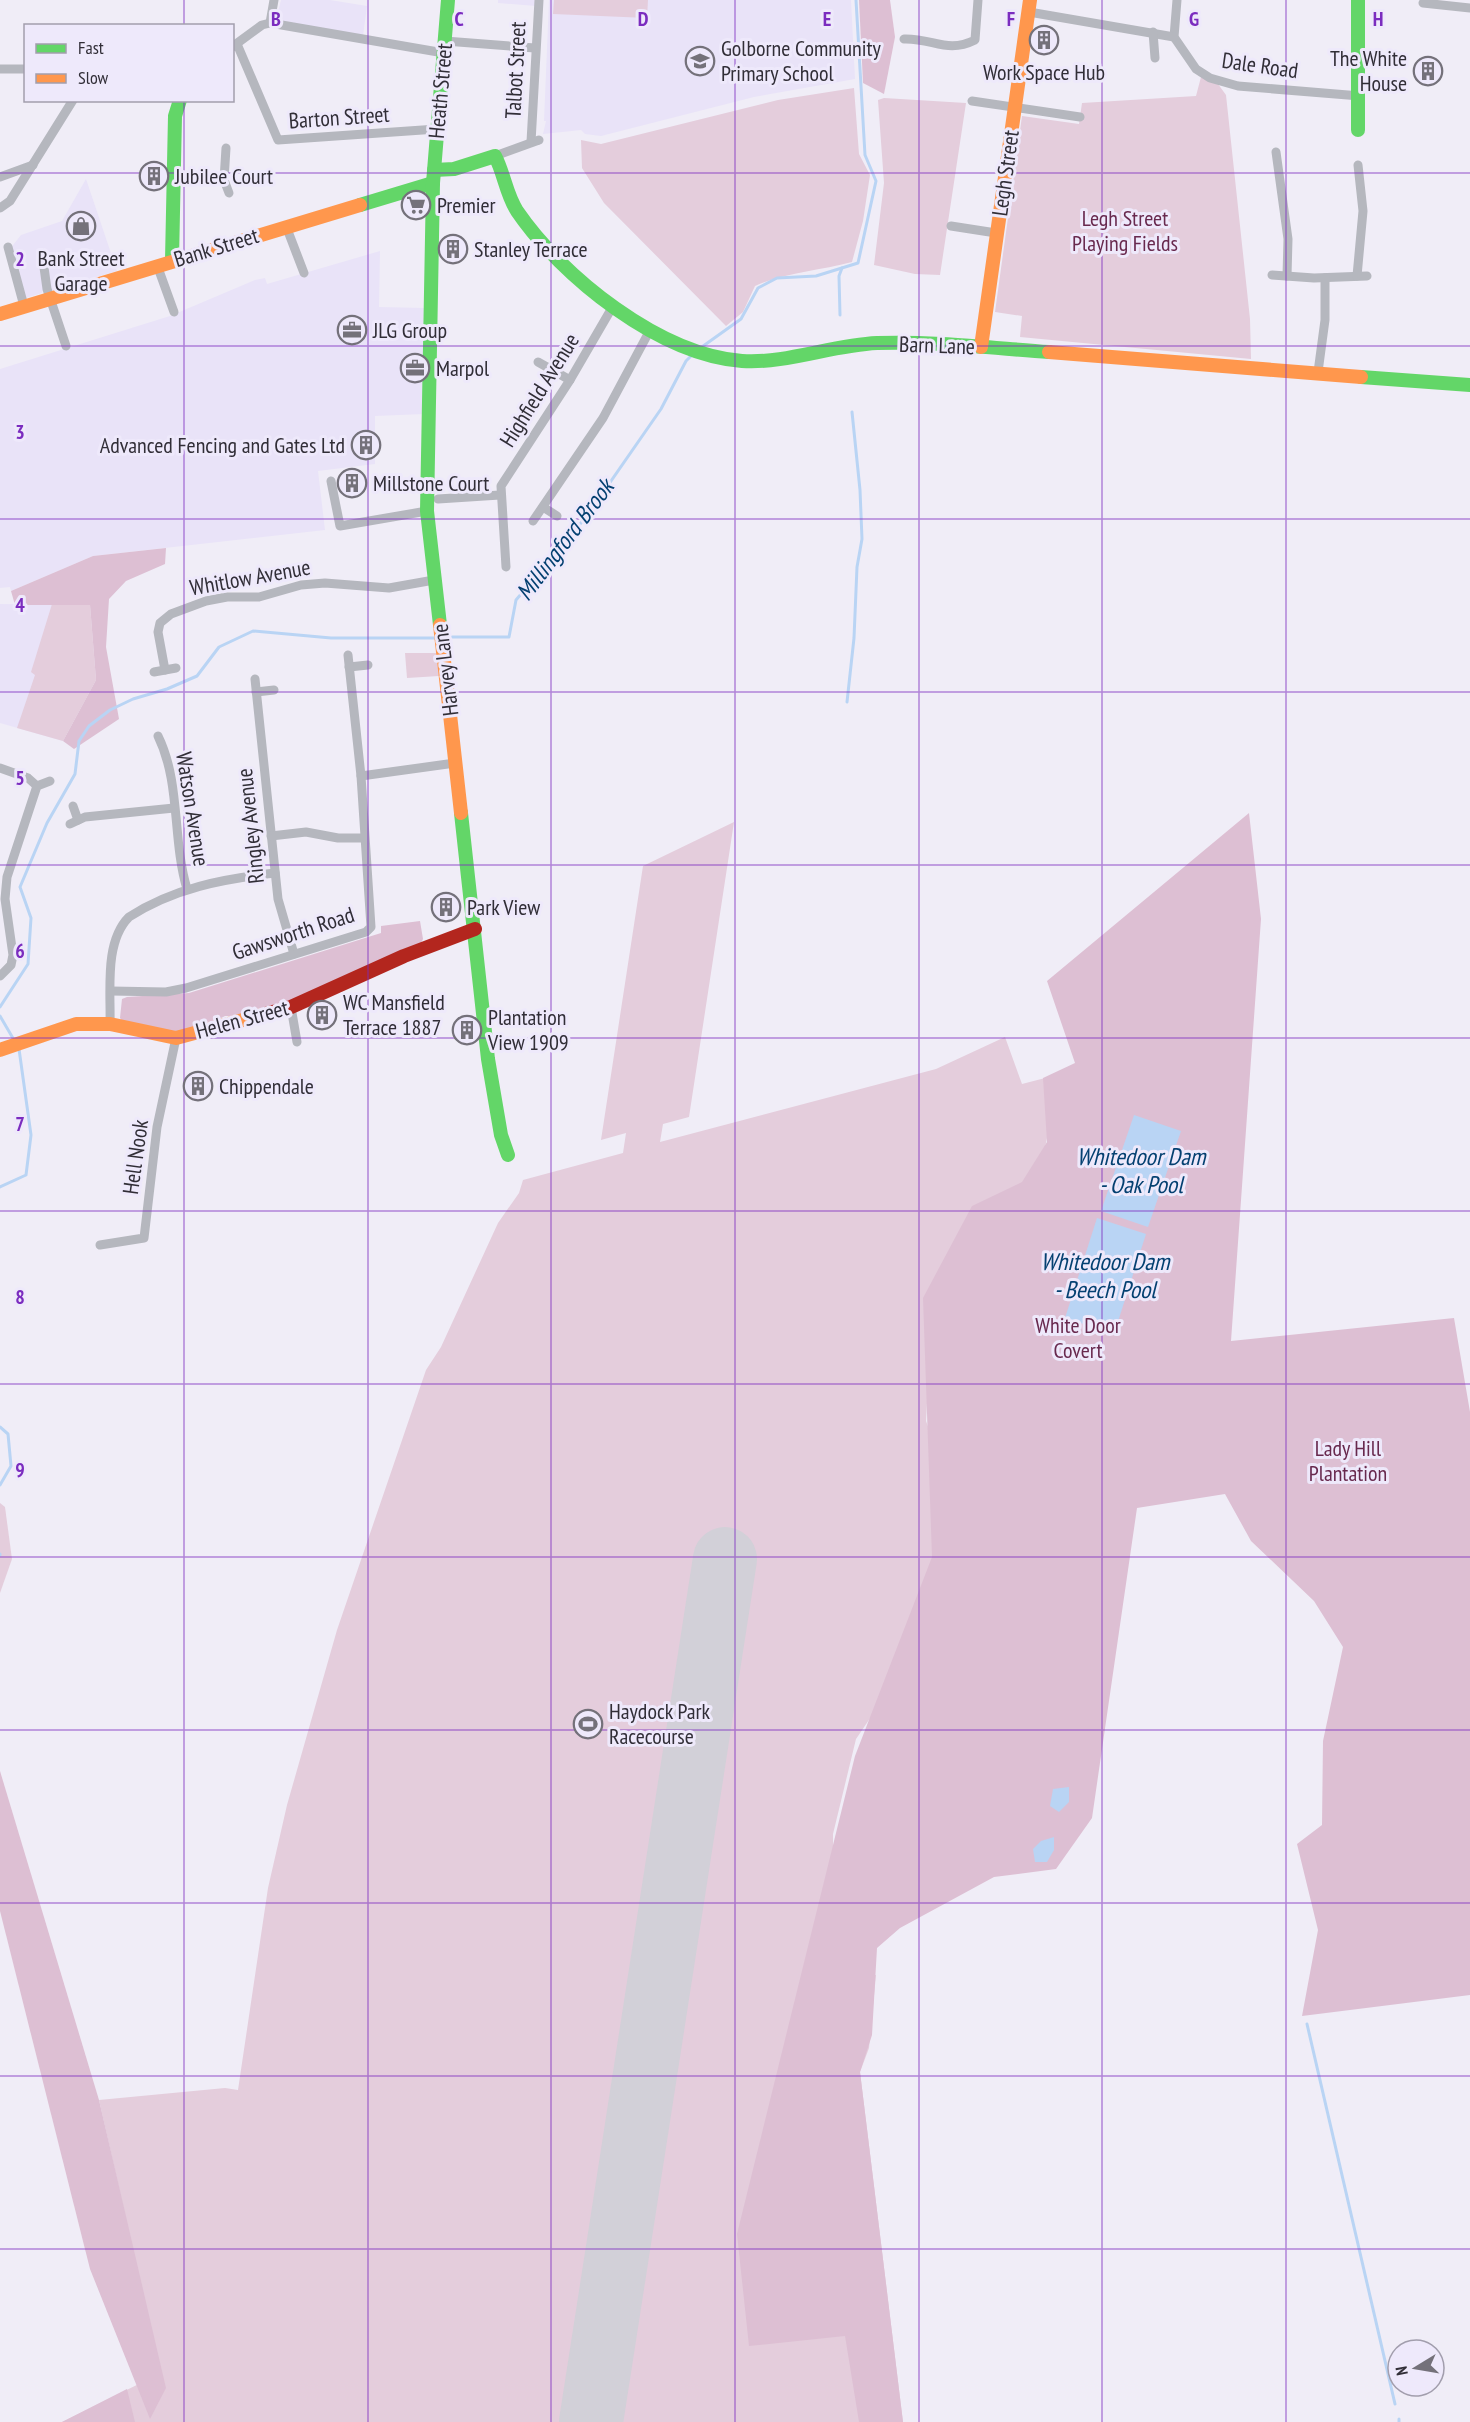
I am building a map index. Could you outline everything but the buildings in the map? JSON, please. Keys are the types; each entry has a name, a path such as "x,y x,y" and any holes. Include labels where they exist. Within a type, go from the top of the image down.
{"street":[{"path":"270,23 274,0"},
{"name":"Heath Street","path":"433,176 448,0"},
{"name":"Talbot Street","path":"495,156 535,141 534,48 539,0"},
{"path":"975,40 978,0"},
{"path":"1030,6 1174,37 1177,0"},
{"path":"1358,0 1360,96 1358,130"},
{"path":"1424,3 1470,8"},
{"name":"Legh Street","path":"981,347 1030,6"},
{"path":"235,46 262,25 270,23 444,47 534,48"},
{"path":"1153,32 1155,58"},
{"name":"Dale Road","path":"1174,37 1196,69 1218,81 1238,86 1360,96"},
{"path":"904,39 926,40 952,48 975,40"},
{"path":"975,40 984,47"},
{"name":"Barton Street","path":"235,46 278,140 437,129"},
{"path":"0,69 24,69"},
{"path":"972,101 1080,117"},
{"path":"0,208 10,201 72,102"},
{"path":"172,260 175,116 179,102"},
{"path":"226,148 224,180 229,193"},
{"path":"1276,152 1273,168 1288,239 1287,276"},
{"name":"Bank Street","path":"0,314 286,226 495,156"},
{"name":"Barn Lane","path":"495,156 511,199 526,223 566,264 613,306 650,330 698,354 745,361 879,343 981,347 1470,385"},
{"path":"0,177 33,165"},
{"path":"1272,275 1324,278 1362,276 1362,181 1358,165"},
{"name":"Harvey Lane","path":"433,176 427,511 488,1059 501,1136 508,1155"},
{"path":"174,178 224,180"},
{"path":"1362,181 1372,179"},
{"path":"286,226 304,273"},
{"path":"951,226 996,233"},
{"path":"8,247 24,306"},
{"path":"42,254 50,299 66,346"},
{"path":"157,265 174,312"},
{"path":"1318,372 1325,320 1324,278"},
{"name":"Highfield Avenue","path":"500,495 501,486 570,380 613,306"},
{"path":"533,521 603,418 650,330"},
{"path":"538,362 570,380"},
{"path":"331,481 340,526 427,511"},
{"path":"438,499 500,495 506,544 506,567"},
{"path":"543,507 557,516"},
{"name":"Whitlow Avenue","path":"165,670 158,632 160,624 171,614 206,602 227,597 259,597 312,584 389,588 434,580"},
{"name":"Gawsworth Road","path":"111,991 166,992 186,988 366,932 371,927 373,921 364,838 361,776 348,656"},
{"path":"349,667 369,665"},
{"path":"154,672 176,668"},
{"name":"Ringley Avenue","path":"255,679 274,873 278,899 294,954"},
{"path":"256,692 274,690"},
{"name":"Watson Avenue","path":"158,736 169,759 178,851 187,890"},
{"path":"361,776 456,763"},
{"path":"0,768 28,778 37,786"},
{"path":"0,976 11,965 13,955 2,899 10,862 37,786 50,781"},
{"path":"103,818 111,804"},
{"path":"73,806 74,822 174,808"},
{"path":"271,836 306,832 338,838 364,838"},
{"path":"110,1024 114,944 122,924 137,912 187,890 217,881 274,873"},
{"name":"Helen Street","path":"11,1046 76,1024 110,1024 176,1038 291,1007 404,956 475,929"},
{"path":"291,1007 297,1042"},
{"name":"Hell Nook","path":"100,1245 144,1238 157,1127 176,1038"}],"shaded area":[{"path":"281,0 330,0 367,6 363,36 276,20"},
{"path":"498,0 537,0 536,6 498,3"},
{"name":"Golborne Community Primary School","path":"549,0 851,0 855,79 754,97 601,136 585,134 581,130 543,134 546,121 544,121"},
{"path":"86,179 117,271 53,290 43,290 42,293 26,298 10,249 21,235 62,221"},
{"path":"380,251 379,307 425,308 424,414 375,416 375,464 318,471 325,530 93,556 11,591 10,587 0,588 0,369 170,316 255,280 265,278 267,284"},
{"path":"0,604 90,605 63,741 0,723"}],"green space":[{"path":"554,0 648,0 647,18 553,14"},
{"path":"859,0 890,0 895,37 884,94 863,83"},
{"name":"Legh Street Playing Fields","path":"1201,77 1218,84 1226,95 1250,319 1251,359 1020,337 1022,316 995,312 1022,116 1079,124 1082,103 1196,96"},
{"path":"854,88 859,154 870,175 863,221 852,262 791,275 755,286 743,312 726,326 604,203 582,168 581,140 601,144 778,100"},
{"path":"884,98 966,103 940,275 915,274 874,265 884,183 878,100"},
{"path":"166,548 165,564 126,581 109,599 106,647 119,719 74,749 63,741 96,680 90,605 15,605 11,591 93,556"},
{"path":"52,604 90,605 96,680 63,741 17,728 35,675 31,672"},
{"path":"405,653 436,653 439,676 407,678"},
{"name":"White Door Covert","path":"1249,813 1261,919 1231,1341 1454,1318 1470,1412 1470,1995 1302,2016 1318,1930 1297,1844 1322,1825 1323,1741 1343,1647 1314,1601 1251,1541 1225,1494 1137,1508 1092,1818 1056,1869 994,1877 900,1928 877,1948 872,2035 860,2072 903,2422 859,2422 845,2336 749,2346 737,2234 855,1756 932,1557 923,1298 972,1206 1022,1182 1047,1142 1043,1078 1075,1063 1047,981"},
{"name":"Haydock Park Racecourse","path":"734,822 689,1117 663,1124 660,1142 936,1069 1005,1037 1022,1084 1049,1077 1050,1123 1042,1163 928,1385 926,1421 946,1477 955,1522 877,1708 856,1739 833,1834 833,1868 852,1974 876,1975 869,2048 860,2072 903,2422 62,2422 161,2373 99,2100 225,2088 238,2090 268,1888 287,1805 337,1630 426,1370 441,1347 498,1223 519,1193 523,1180 623,1153 626,1133 601,1140 643,866"},
{"path":"420,921 423,939 421,943 343,982 245,1016 225,1016 210,1024 199,1023 181,1031 172,1032 152,1030 123,1022 120,1018 122,999 127,997 189,993 381,933 381,926"},
{"path":"0,1503 5,1507 12,1559 0,1593"},
{"path":"0,1771 99,2100 166,2388 150,2419 90,2269 0,1911"},
{"path":"127,2389 135,2422 62,2422"}],"water":[{"name":"Whitedoor Dam - Oak Pool","path":"1134,1115 1181,1131 1148,1227 1101,1211"},
{"name":"Whitedoor Dam - Beech Pool","path":"1097,1218 1146,1234 1114,1334 1065,1318"},
{"path":"1069,1787 1069,1802 1059,1812 1050,1806 1053,1789"},
{"path":"1054,1837 1054,1850 1047,1862 1035,1862 1033,1849 1041,1841"}],"waterway":[{"name":"Millingford Brook","path":"699,349 741,319 758,288 777,278 816,276 858,263 876,181 865,155 856,0"},
{"path":"840,315 839,276 842,268"},
{"name":"Millingford Brook","path":"445,637 509,637 516,600 586,517 661,409 686,361 692,355"},
{"path":"847,702 854,638 857,567 862,539 860,490 852,412"},
{"name":"Millingford Brook","path":"0,1007 28,964 31,918 20,887 47,823 75,774 79,741 89,726 110,710 133,699 167,689 197,676 219,647 253,631 331,638 438,638"},
{"name":"Millingford Brook","path":"0,1016 14,1040"},
{"name":"Millingford Brook","path":"0,1187 26,1175 31,1135 19,1049"},
{"name":"Millingford Brook","path":"0,1427 8,1434 11,1466 0,1485"},
{"path":"1307,2024 1395,2404"}],"runway":[{"path":"591,2422 725,1559"}],"traffic: fast":[{"path":"440,625 427,511 433,183 448,0"},
{"path":"1358,0 1358,130"},
{"path":"172,260 175,116 179,102"},
{"path":"434,170 454,169 495,156 517,211 536,236 586,286 647,328 679,344 711,356 742,361 775,360 860,344 877,343 963,345 1049,352"},
{"path":"360,205 433,183"},
{"path":"1361,377 1470,385"},
{"path":"461,813 488,1059 501,1135 508,1155"}],"traffic: slow":[{"path":"981,347 1030,0"},
{"path":"0,314 360,205"},
{"path":"1049,352 1361,377"},
{"path":"440,625 461,813"},
{"path":"0,1050 76,1024 110,1024 176,1038 262,1015"}],"traffic: jam":[{"path":"262,1015 291,1007 404,956 475,929"}],"place":[{"name":"Work Space Hub","path":"1044,40"},
{"name":"Golborne Community Primary School","path":"700,61"},
{"name":"The White House","path":"1428,71"},
{"name":"Jubilee Court","path":"154,176"},
{"name":"Premier","path":"416,205"},
{"name":"Bank Street Garage","path":"81,226"},
{"name":"Stanley Terrace","path":"453,249"},
{"name":"JLG Group","path":"352,330"},
{"name":"Marpol","path":"415,368"},
{"name":"Advanced Fencing and Gates Ltd","path":"366,445"},
{"name":"Millstone Court","path":"352,483"},
{"name":"Park View","path":"446,907"},
{"name":"WC Mansfield Terrace 1887","path":"322,1015"},
{"name":"Plantation View 1909","path":"467,1030"},
{"name":"Chippendale","path":"198,1086"},
{"name":"Haydock Park Racecourse","path":"588,1724"}],"park label":[{"name":"Lady Hill Plantation","path":"1348,1460"}]}
